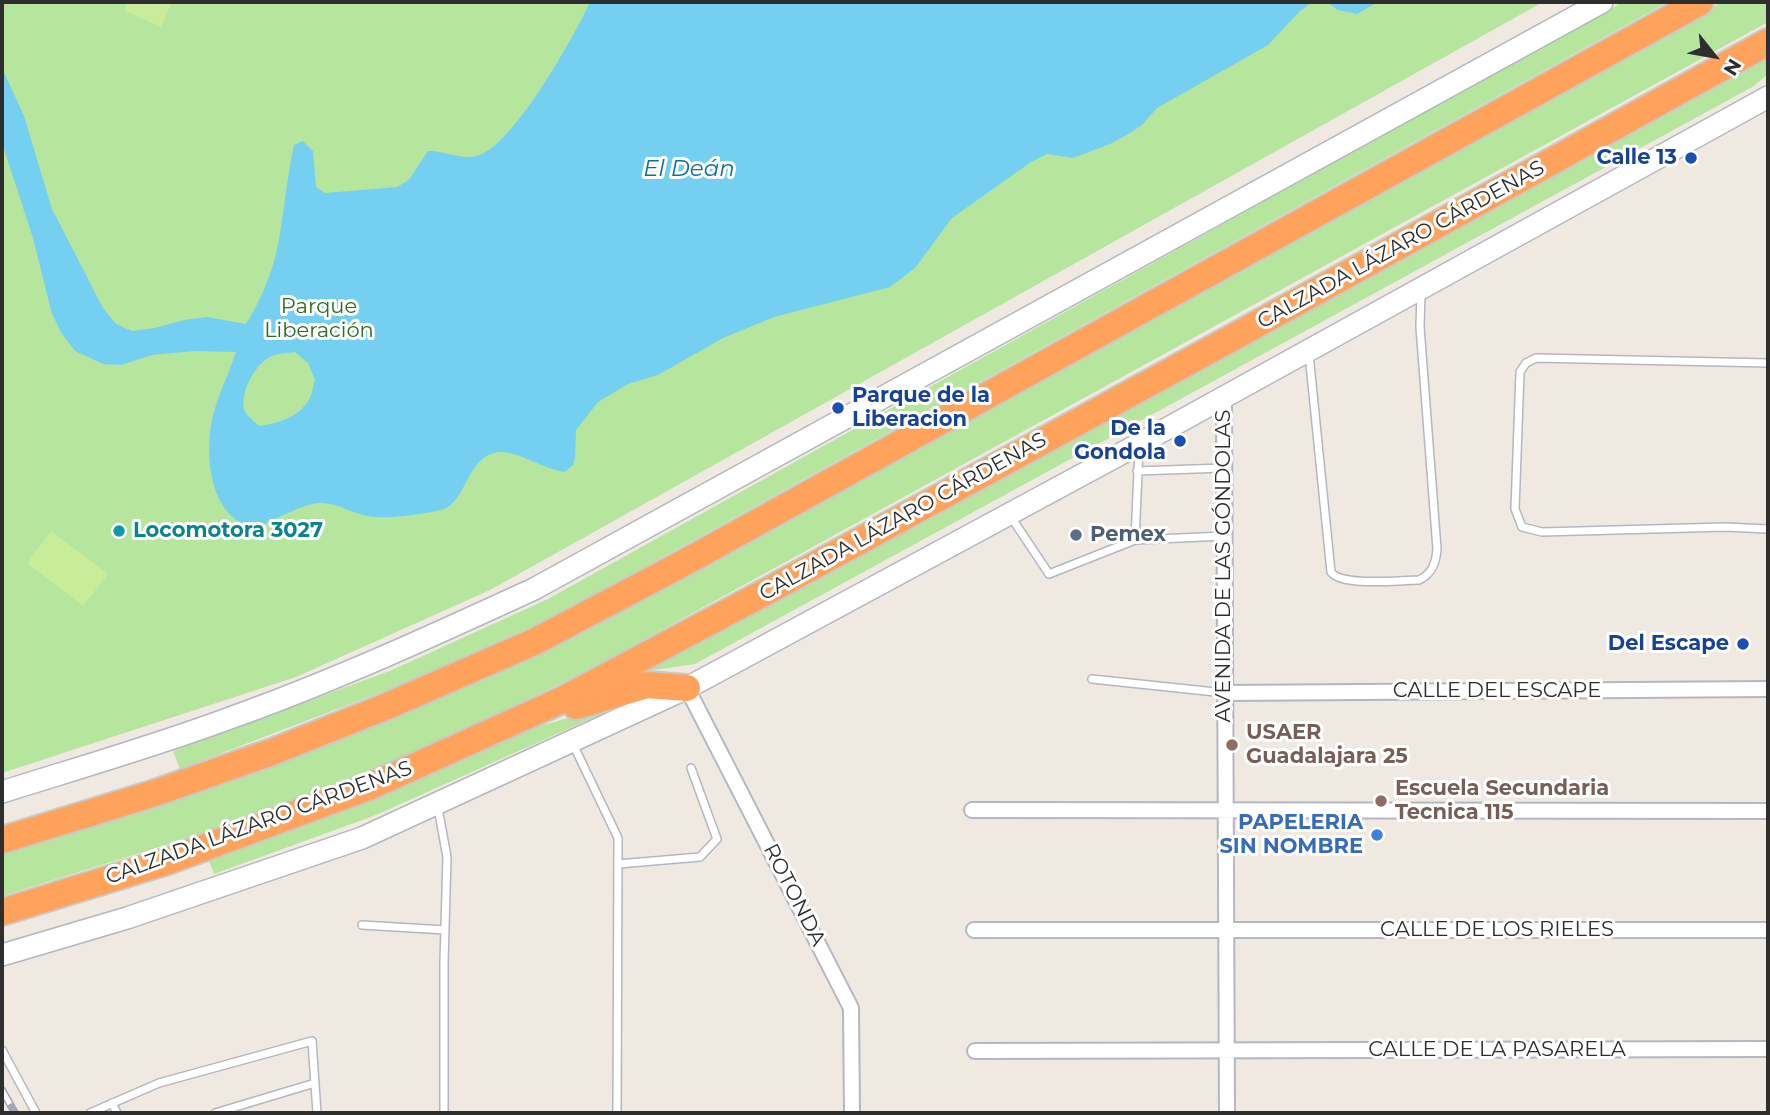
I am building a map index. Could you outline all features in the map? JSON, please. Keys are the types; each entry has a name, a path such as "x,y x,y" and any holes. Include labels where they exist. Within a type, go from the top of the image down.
{"highway":[{"path":"2,839 155,793 272,752 385,707 534,642 682,564 1700,2"},
{"name":"CALZADA LÁZARO CÁRDENAS","path":"2,912 181,856 371,786 562,700 776,586 1768,43"},
{"path":"497,730 647,685 687,688"}],"main road":[{"path":"2,792 228,719 405,649 534,589 1602,2"},
{"name":"CALZADA LÁZARO CÁRDENAS","path":"2,955 127,918 362,838 687,688 1139,444 1768,97"}],"street":[{"name":"AVENIDA DE LAS GÓNDOLAS","path":"1224,397 1227,1113"},
{"name":"ROTONDA","path":"687,688 851,1009 852,1113"},
{"name":"CALLE DEL ESCAPE","path":"1225,693 1768,689"},
{"path":"972,810 1768,811"},
{"name":"CALLE DE LOS RIELES","path":"974,930 1768,930"},
{"name":"CALLE DE LA PASARELA","path":"975,1051 1768,1049"}],"lane":[{"path":"1309,350 1331,572 1335,577 1346,581 1419,580 1425,577 1436,562 1437,549 1420,327 1421,288"},
{"path":"1768,363 1536,358 1526,363 1520,372 1515,509 1522,527 1542,532 1725,527 1768,529"},
{"path":"1135,540 1139,444"},
{"path":"1137,471 1224,468"},
{"path":"1009,514 1049,573 1135,540 1224,536"},
{"path":"1092,679 1225,693"},
{"path":"572,742 618,838 617,1113"},
{"path":"618,864 700,858 717,839 691,768"},
{"path":"437,804 447,858 444,1113"},
{"path":"362,925 445,930"},
{"path":"90,1113 159,1083 312,1041 317,1113"},
{"path":"2,1050 36,1113"},
{"path":"215,1113 315,1083"},
{"path":"112,1103 117,1113"}],"green space":[{"name":"Parque Liberación","path":"2,2 1543,2 490,590 296,677 2,773"},
{"path":"128,2 172,2 161,27 124,10"},
{"path":"1623,2 1668,2 558,615 400,685 180,769 173,751 392,670 548,599"},
{"path":"1722,2 1768,2 1768,22 589,670 421,750 246,820 2,896 2,855 233,781 404,712 573,636"},
{"path":"1768,52 1768,74 1754,86 695,664 634,673"},
{"path":"51,531 108,574 83,606 27,563"},
{"path":"637,698 376,815 214,874 208,858 509,735"}],"water":[{"name":"El Deán","path":"590,2 1313,2 1300,11 1268,45 1157,108 1142,125 1127,135 1073,158 1047,154 1031,162 952,218 915,268 890,287 774,317 723,338 658,375 628,384 598,402 576,430 575,458 573,465 565,472 514,454 499,452 488,455 479,462 457,499 441,510 375,517 321,503 298,509 257,528 242,523 230,514 221,502 215,488 209,456 213,416 236,352 194,351 152,355 121,365 103,364 75,351 52,314 33,238 2,143 2,68 24,116 52,209 103,308 116,324 132,331 207,317 246,324 264,290 274,263 294,145 303,141 313,151 316,187 325,193 397,187 409,180 428,151 464,157 476,156 490,149 523,113 557,64","holes":["295,352 308,363 315,380 304,407 280,421 259,426 248,416 244,409 244,394 250,378 260,364 272,356"]},
{"path":"1327,2 1378,2 1357,14 1338,10"}],"railway":[{"path":"2,1090 15,1113"}],"place":[{"name":"Calle 13","path":"1691,158"},
{"name":"Parque de la Liberacion","path":"838,408"},
{"name":"De la Gondola","path":"1180,441"},
{"name":"Locomotora 3027","path":"119,531"},
{"name":"Pemex","path":"1076,535"},
{"name":"Del Escape","path":"1743,644"},
{"name":"USAER Guadalajara 25","path":"1232,745"},
{"name":"Escuela Secundaria Tecnica 115","path":"1381,801"},
{"name":"PAPELERIA SIN NOMBRE","path":"1377,835"}]}
